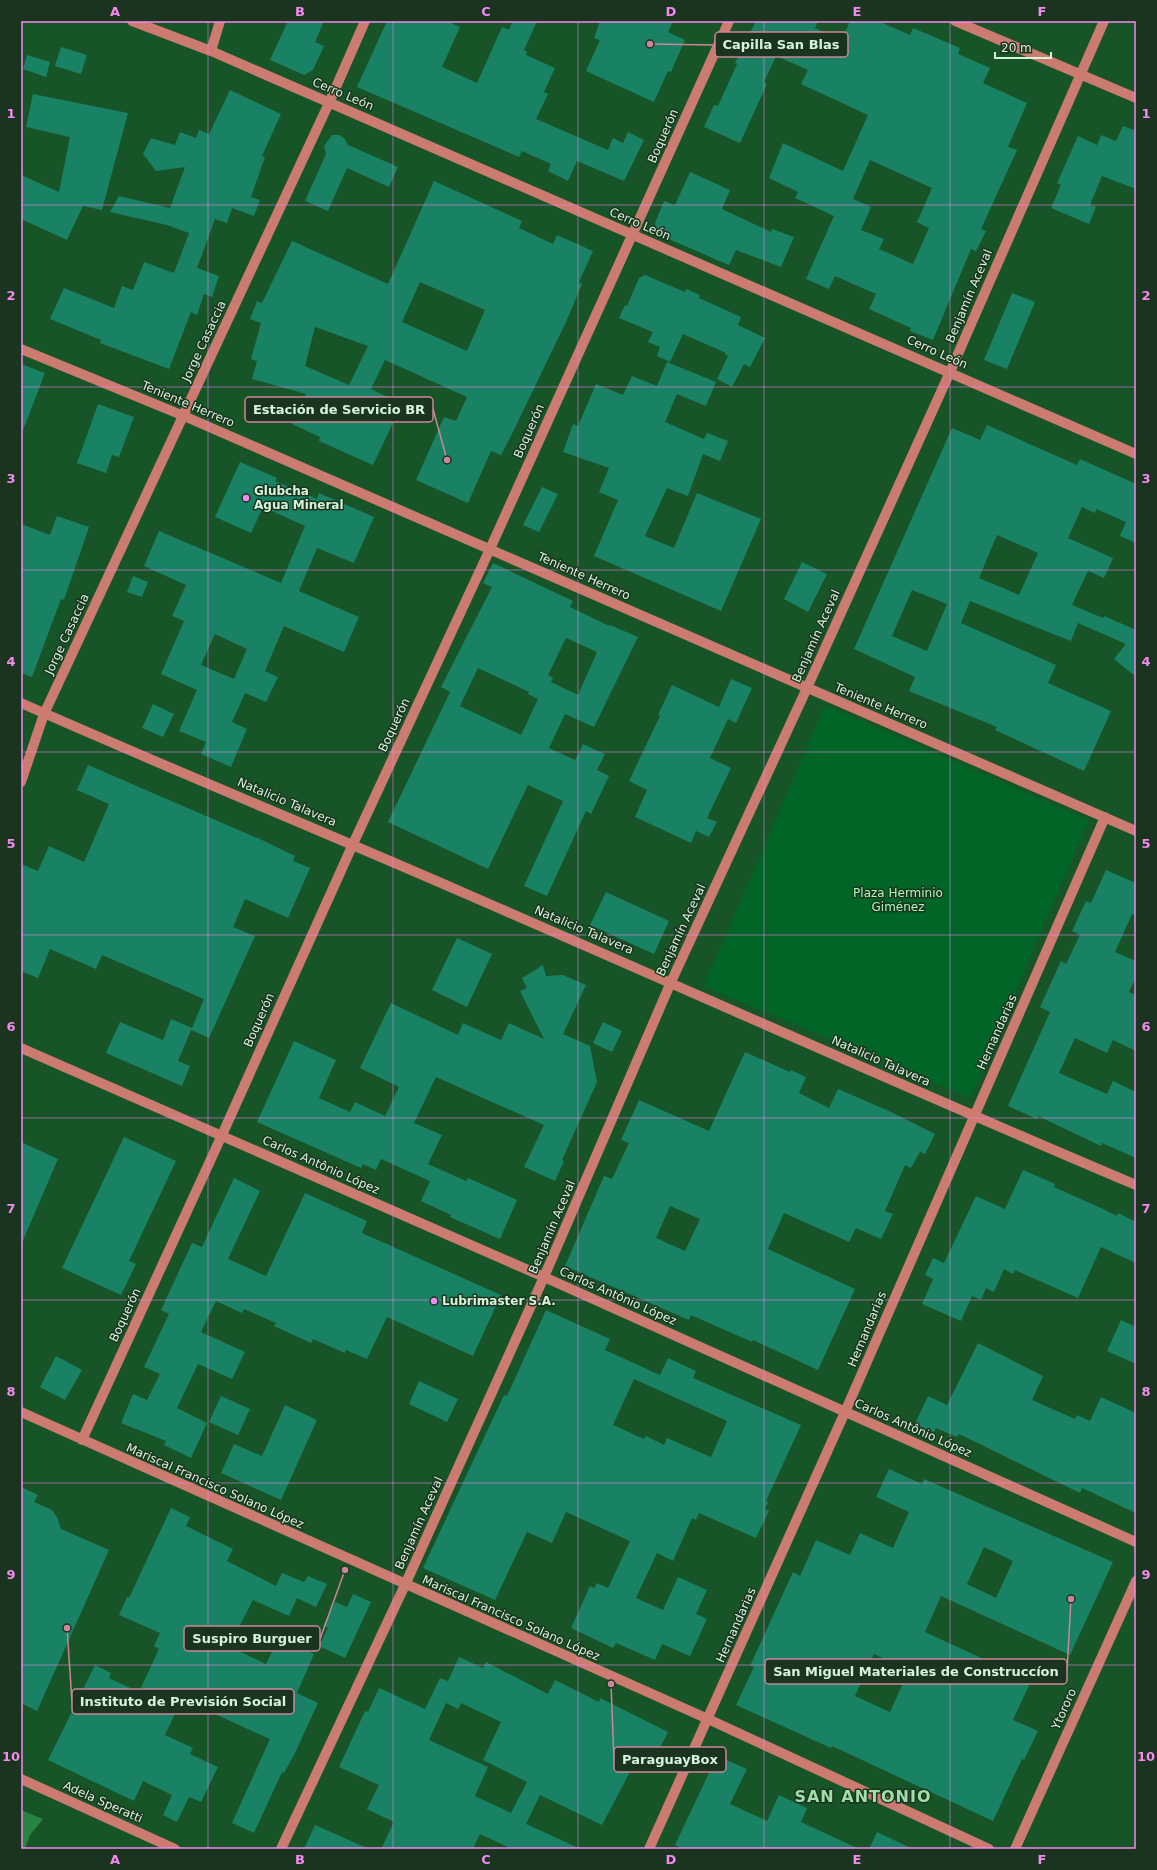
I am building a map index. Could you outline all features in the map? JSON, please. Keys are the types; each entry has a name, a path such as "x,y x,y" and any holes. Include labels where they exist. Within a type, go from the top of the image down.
{"street":[{"name":"Cerro León","path":"132,21 211,51 1136,454"},
{"path":"211,51 220,21"},
{"name":"Jorge Casaccia","path":"21,782 44,714 329,103 365,21"},
{"name":"Boquerón","path":"82,1440 353,844 490,549 729,21"},
{"path":"955,21 1136,98"},
{"name":"Benjamín Aceval","path":"281,1849 406,1585 544,1277 671,982 807,688 950,372 1104,21"},
{"name":"Teniente Herrero","path":"21,349 184,416 1136,831"},
{"name":"Natalicio Talavera","path":"21,703 353,844 671,982 973,1116 1136,1185"},
{"name":"Hernandarias","path":"649,1849 845,1412 973,1116 1106,817"},
{"name":"Carlos Antônio López","path":"21,1048 544,1277 1136,1542"},
{"name":"Mariscal Francisco Solano López","path":"21,1412 708,1720 989,1849"},
{"name":"Ytororo","path":"1015,1849 1136,1581"},
{"name":"Adela Speratti","path":"21,1779 175,1849"}],"green space":[{"name":"Plaza Herminio Giménez","path":"825,705 1089,820 970,1098 704,986"},
{"path":"21,1810 43,1819 30,1835 25,1849 21,1849"}],"building":[{"path":"288,21 324,21 315,42 324,46 313,70 304,75 270,60"},
{"path":"387,21 447,21 460,27 442,67 477,83 502,27 509,30 513,21 537,21 524,50 527,52 526,55 555,68 544,92 548,94 536,119 608,150 613,138 623,143 628,132 644,140 624,181 577,161 568,181 548,171 551,164 522,151 519,157 357,87"},
{"path":"600,21 673,21 668,32 685,40 671,72 668,71 654,102 586,71 600,40 594,38"},
{"path":"756,21 818,21 815,28 842,40 850,21 878,21 910,35 913,28 960,48 958,54 990,68 983,83 1027,103 1008,147 1017,150 981,229 986,231 976,251 971,249 933,340 910,331 911,328 869,309 876,294 835,276 829,289 806,279 834,216 795,198 798,192 769,178 783,143 843,171 868,115 801,84 808,70 776,56 764,82 767,84 740,143 704,127 714,105 718,106 737,64 735,63","holes":["870,160 932,188 917,222 929,228 913,264 879,249 884,239 861,230 871,207 853,199"]},
{"path":"61,47 87,55 81,74 55,66"},
{"path":"27,55 50,62 46,77 23,69"},
{"path":"230,90 281,114 262,156 265,157 251,197 260,200 254,216 232,208 227,223 215,219 197,268 219,276 212,297 204,294 197,315 191,312 169,369 100,343 101,340 50,319 64,288 114,308 122,286 133,290 144,262 174,273 189,233 167,225 110,212 119,196 170,208 185,167 156,171 143,154 151,138 175,145 180,132 196,138 199,130 209,134"},
{"path":"33,94 128,113 102,210 83,206 67,240 21,219 21,175 59,192 70,137 26,127"},
{"path":"1123,126 1136,131 1136,189 1102,176 1090,205 1096,207 1089,224 1051,208 1061,185 1057,183 1078,136 1097,145 1101,135 1116,141"},
{"path":"332,135 339,135 344,138 348,145 398,167 389,187 347,168 328,211 305,201 326,154 324,146"},
{"path":"690,172 730,190 722,209 771,232 772,229 794,237 781,267 736,250 729,265 657,234 655,223 664,201 675,205"},
{"path":"434,181 522,221 519,228 553,244 557,235 593,251 579,282 582,284 566,322 511,436 501,455 491,451 468,503 416,480 444,417 456,421 467,397 385,360 371,389 402,404 373,465 319,441 320,437 292,424 306,394 252,379 257,361 251,359 261,323 250,319 257,301 262,303 292,241 388,284","holes":["420,282 485,310 467,351 402,322","315,327 368,346 349,385 305,366"]},
{"path":"645,275 685,292 687,289 700,295 699,298 741,317 738,325 765,338 750,367 744,364 732,387 717,379 728,356 725,354 726,353 683,334 670,362 657,356 660,347 648,342 653,332 619,318 625,305 627,306 639,278"},
{"path":"1012,293 1035,302 1007,369 984,360"},
{"path":"667,362 716,382 706,406 677,394 665,422 704,439 707,433 728,441 720,461 703,454 688,496 667,488 645,536 674,548 697,493 761,519 721,611 594,556 618,500 599,492 609,468 563,452 573,424 578,426 596,384 623,395 632,376 657,386"},
{"path":"21,364 45,373 22,433 21,433"},
{"path":"98,404 134,417 119,457 112,455 106,473 77,463"},
{"path":"987,425 1077,465 1080,459 1136,484 1136,543 1120,536 1126,522 1096,509 1095,513 1082,507 1068,538 1113,558 1104,578 1088,571 1072,605 1103,618 1104,616 1136,630 1136,677 1114,659 1126,644 1078,623 1071,641 970,601 961,623 1056,665 1048,683 1111,711 1084,771 995,730 997,727 909,691 915,677 854,649 952,428 980,440","holes":["997,535 1038,553 1019,595 979,578","912,590 947,604 927,651 892,636"]},
{"path":"240,462 277,478 275,481 317,499 319,493 374,517 354,563 317,548 299,591 359,617 344,652 284,626 265,671 278,677 266,702 245,693 232,722 247,729 231,767 201,754 206,742 179,731 197,690 161,674 184,621 172,616 186,585 144,566 159,531 281,583 305,526 263,507 251,533 215,517","holes":["215,634 247,649 234,679 201,665"]},
{"path":"542,487 558,494 539,532 523,525"},
{"path":"57,516 89,527 64,600 61,599 32,677 21,673 21,524 50,535"},
{"path":"802,562 827,574 808,612 784,599"},
{"path":"493,563 573,601 570,607 609,626 610,625 638,637 594,727 565,714 549,748 575,760 583,744 605,754 597,770 609,776 591,814 586,811 547,896 524,886 563,801 528,785 488,869 388,822 450,692 441,687 492,587 483,583","holes":["566,638 597,652 578,695 551,682 553,678 548,675","478,668 529,692 528,694 538,699 521,735 460,706"]},
{"path":"133,576 148,582 142,597 127,592"},
{"path":"731,679 752,688 736,723 728,719 710,758 731,768 707,818 717,822 709,837 696,831 691,843 635,817 647,790 629,781 660,716 658,715 672,685 719,707"},
{"path":"153,704 174,714 163,737 142,728"},
{"path":"88,765 262,840 295,856 293,861 310,868 288,918 245,899 233,927 255,936 209,1038 191,1030 178,1061 190,1066 182,1086 106,1053 120,1022 163,1040 171,1019 192,1028 204,999 102,955 96,969 50,949 38,978 21,971 21,864 38,871 49,846 84,862 109,804 77,790"},
{"path":"1106,870 1136,883 1136,916 1132,914 1115,952 1136,961 1136,977 1129,992 1136,995 1136,1051 1113,1040 1107,1053 1075,1038 1059,1073 1107,1094 1113,1081 1136,1092 1136,1158 1102,1143 1101,1146 1038,1116 1037,1119 1008,1106 1050,1012 1040,1007 1061,961 1066,964 1080,935 1072,931 1086,901 1091,903"},
{"path":"606,892 669,921 654,954 590,925"},
{"path":"457,938 492,954 467,1007 432,990"},
{"path":"543,965 546,976 563,975 586,985 563,1034 590,1046 597,1082 562,1160 564,1161 555,1181 524,1167 544,1125 436,1077 414,1123 442,1135 428,1164 466,1181 468,1178 517,1200 500,1239 450,1217 451,1215 421,1201 430,1181 381,1159 376,1170 363,1164 361,1168 257,1122 294,1041 336,1060 319,1098 350,1112 355,1102 385,1116 399,1087 360,1068 391,1003 458,1035 463,1023 501,1040 509,1023 544,1039 520,991 527,988 522,978"},
{"path":"603,1022 622,1031 612,1052 593,1043"},
{"path":"745,1052 790,1072 791,1070 806,1077 799,1093 829,1108 838,1089 889,1111 935,1134 925,1154 920,1152 911,1168 905,1165 885,1211 893,1214 881,1239 856,1228 849,1242 784,1213 768,1249 855,1289 818,1370 753,1340 752,1342 691,1315 689,1320 565,1266 604,1176 612,1179 629,1143 621,1140 639,1100 709,1131","holes":["670,1206 700,1219 685,1251 656,1238"]},
{"path":"124,1137 176,1161 129,1261 136,1264 121,1295 62,1268"},
{"path":"21,1142 58,1159 21,1245"},
{"path":"1023,1170 1055,1184 1054,1187 1117,1216 1118,1213 1136,1222 1136,1263 1101,1247 1078,1298 1015,1270 1013,1274 1004,1269 994,1292 986,1288 981,1300 972,1296 961,1321 922,1304 933,1279 925,1275 933,1258 944,1263 976,1196 1005,1209"},
{"path":"234,1178 260,1191 228,1259 266,1276 305,1193 367,1221 362,1233 501,1295 473,1356 387,1317 367,1359 346,1350 345,1353 313,1339 311,1343 274,1326 276,1323 244,1309 242,1313 216,1301 201,1332 245,1352 232,1379 198,1364 177,1408 207,1423 191,1458 164,1445 166,1441 121,1423 133,1394 147,1400 160,1374 144,1367 169,1314 161,1310 192,1243 202,1247"},
{"path":"546,1310 610,1339 605,1350 660,1375 668,1358 696,1371 693,1378 801,1425 766,1501 768,1502 765,1509 769,1511 756,1538 699,1513 696,1520 692,1518 673,1561 657,1553 636,1598 663,1610 678,1577 707,1590 696,1614 707,1619 690,1656 662,1644 655,1660 616,1643 613,1648 571,1628 590,1586 594,1588 597,1583 608,1588 630,1541 566,1512 552,1543 527,1532 495,1600 423,1568 504,1395 507,1396","holes":["634,1379 727,1421 711,1457 667,1438 664,1445 646,1436 644,1439 613,1425"]},
{"path":"1121,1320 1136,1327 1136,1364 1107,1351"},
{"path":"978,1343 1043,1376 1032,1400 1075,1419 1077,1415 1090,1421 1101,1397 1136,1413 1136,1513 1082,1488 1080,1493 959,1434 957,1437 936,1428 934,1432 915,1424 928,1396 947,1405"},
{"path":"56,1356 82,1370 65,1400 40,1387"},
{"path":"419,1381 458,1399 447,1422 409,1404"},
{"path":"221,1396 250,1409 238,1435 209,1422"},
{"path":"285,1405 317,1420 281,1500 221,1473 234,1444 262,1456"},
{"path":"889,1469 922,1484 924,1479 1113,1562 1070,1655 941,1596 925,1632 1031,1681 1013,1720 1038,1731 1024,1760 1022,1759 993,1821 832,1746 831,1748 736,1705 754,1667 750,1666 793,1572 800,1576 816,1540 850,1555 860,1533 893,1548 909,1512 876,1497","holes":["984,1547 1013,1561 996,1598 967,1584","874,1654 909,1670 890,1712 855,1696"]},
{"path":"21,1487 38,1495 34,1502 52,1510 57,1517 61,1529 109,1550 37,1711 21,1703"},
{"path":"171,1508 190,1517 186,1526 233,1549 227,1561 276,1586 282,1573 304,1582 308,1576 327,1584 316,1607 297,1598 289,1616 253,1600 229,1646 266,1664 279,1637 314,1654 297,1693 318,1703 294,1755 284,1773 282,1772 254,1833 232,1823 270,1739 182,1699 165,1735 193,1748 190,1754 218,1767 201,1802 189,1797 177,1822 163,1815 172,1795 143,1781 134,1801 48,1760 95,1665 111,1673 109,1678 139,1692 159,1649 154,1646 160,1633 119,1615 127,1597 129,1598"},
{"path":"353,1594 371,1602 345,1658 319,1646 328,1628 323,1626 335,1602 347,1607"},
{"path":"459,1657 483,1668 486,1662 548,1694 555,1680 599,1702 600,1698 668,1732 653,1762 639,1755 602,1825 540,1795 526,1824 581,1849 512,1849 480,1834 473,1849 381,1849 394,1822 367,1809 379,1785 339,1767 365,1711 368,1712 379,1688 425,1709 440,1678 448,1681","holes":["446,1703 458,1709 461,1703 501,1722 483,1760 527,1782 511,1813 475,1796 488,1767 429,1740"]},
{"path":"717,1756 747,1769 730,1804 767,1821 779,1795 807,1808 801,1822 859,1849 683,1849 675,1845"},
{"path":"315,1825 369,1849 304,1849"},
{"path":"877,1832 913,1849 869,1849"}],"place":[{"name":"Capilla San Blas","path":"650,44"},
{"name":"Estación de Servicio BR","path":"447,460"},
{"name":"Glubcha Agua Mineral","path":"246,498"},
{"name":"Lubrimaster S.A.","path":"434,1301"},
{"name":"Suspiro Burguer","path":"345,1570"},
{"name":"San Miguel Materiales de Construccíon","path":"1071,1599"},
{"name":"Instituto de Previsión Social","path":"67,1628"},
{"name":"ParaguayBox","path":"611,1684"}],"district":[{"name":"SAN ANTONIO","path":"863,1796"}]}
